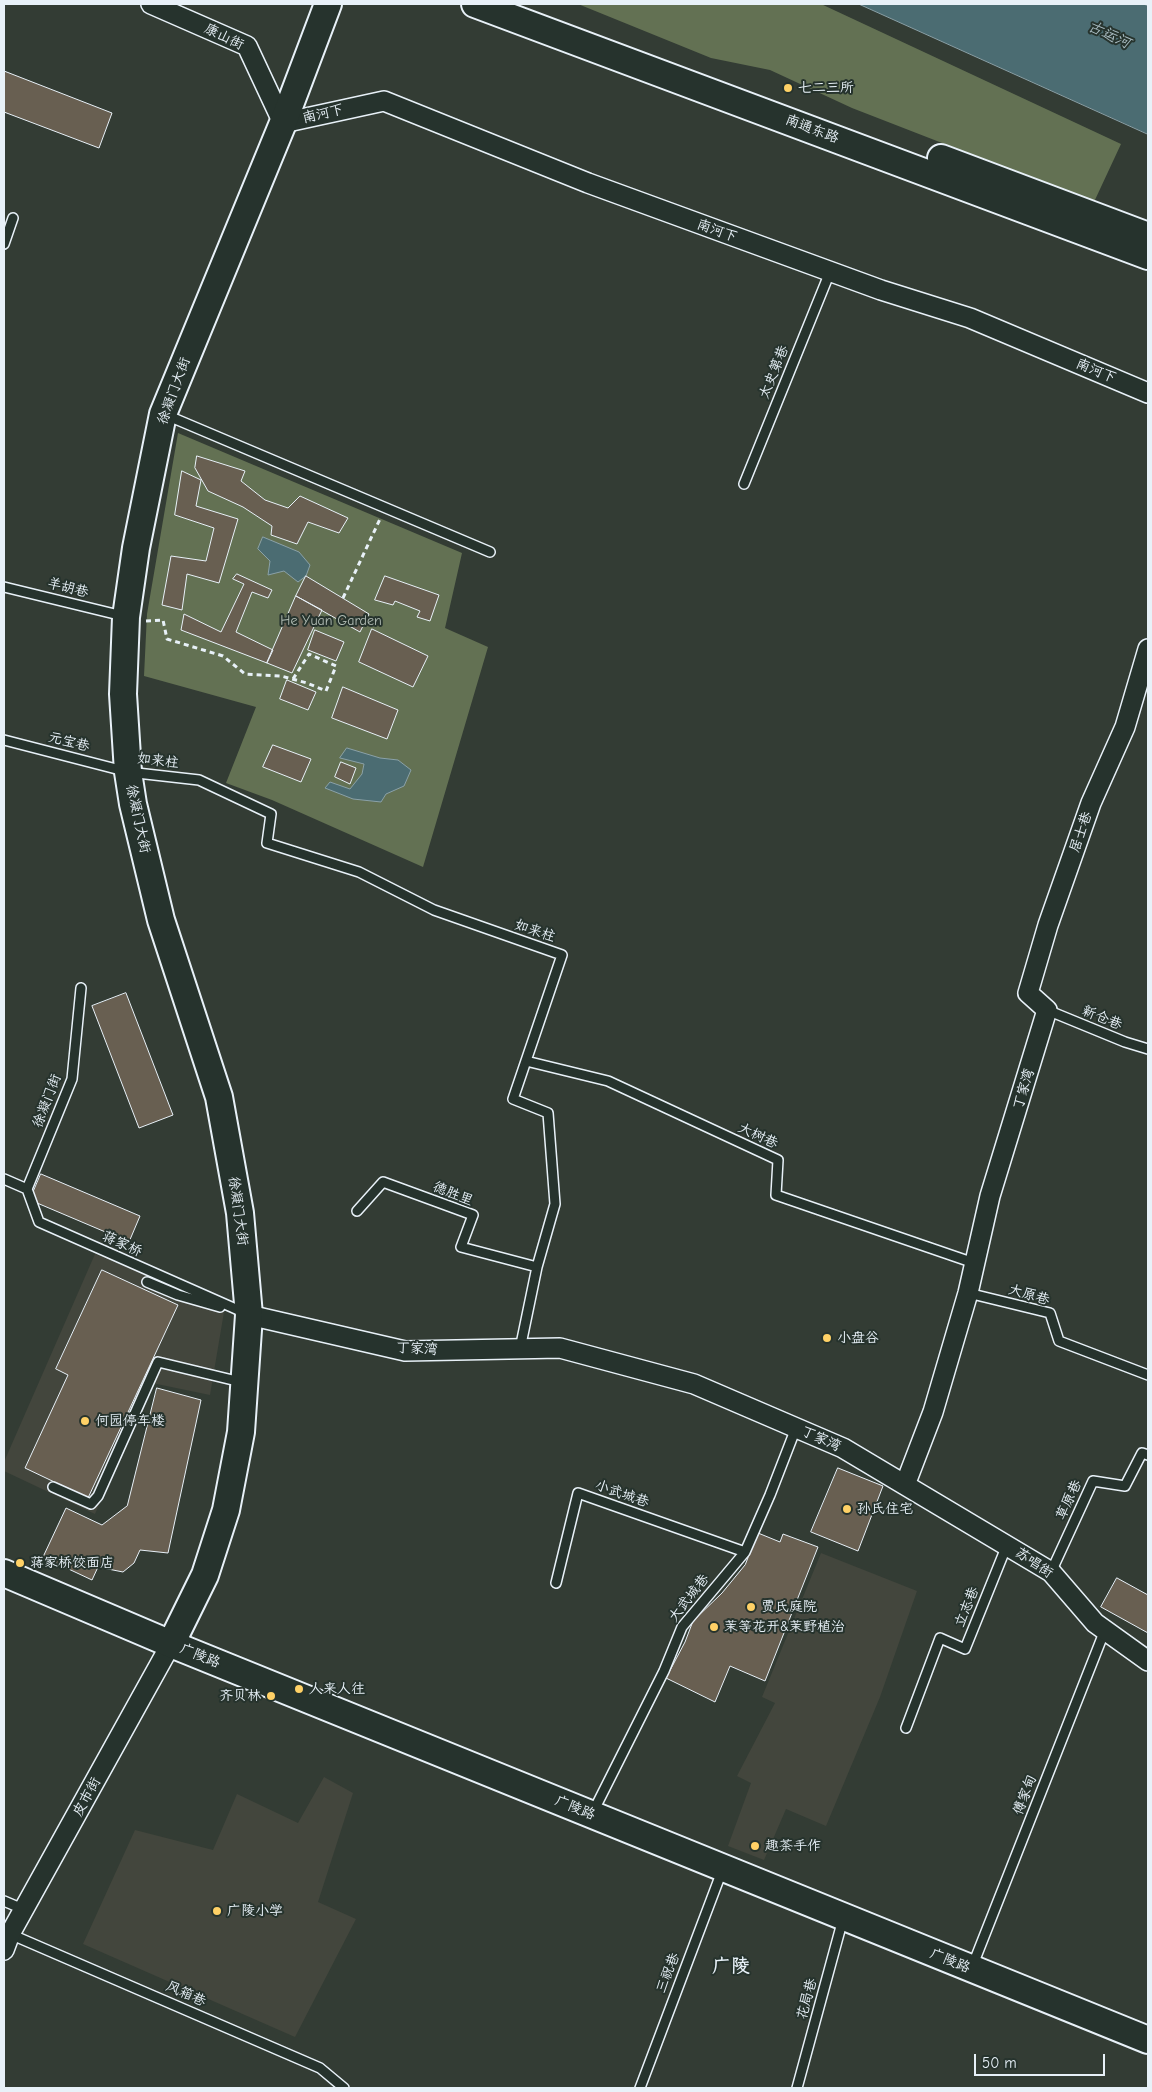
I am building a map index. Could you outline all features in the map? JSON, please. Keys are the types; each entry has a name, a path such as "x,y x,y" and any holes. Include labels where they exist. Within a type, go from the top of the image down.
{"street":[{"name":"康山街","path":"151,4 247,46 282,123"},
{"name":"徐凝门大街","path":"171,1644 205,1575 226,1510 241,1432 250,1315 240,1213 219,1097 161,920 133,804 128,772 123,694 136,619 136,548 163,414 282,123 328,4"},
{"name":"南通东路","path":"475,4 1148,256"},
{"name":"南通东路","path":"523,4 639,45 1148,236"},
{"name":"南河下","path":"282,123 384,101 588,184 830,272 970,318 1148,393"},
{"name":"居士巷","path":"1047,1010 1028,993 1048,925 1091,803 1126,728 1148,649"},
{"name":"丁家湾","path":"250,1315 405,1351 560,1348 694,1384 843,1448 905,1485 933,1412 968,1293 990,1196 1047,1010"},
{"name":"苏唱街","path":"905,1485 1051,1572 1096,1623 1148,1661"},
{"name":"广陵路","path":"4,1573 171,1644 843,1918 1148,2040"},
{"name":"皮市街","path":"7,1942 171,1644"}],"lane":[{"path":"4,244 13,218"},
{"name":"太史第巷","path":"744,484 830,272"},
{"path":"163,414 490,552"},
{"name":"羊胡巷","path":"4,587 136,619"},
{"name":"元宝巷","path":"4,740 128,772"},
{"name":"如来柱","path":"128,772 199,780 272,814 267,844 359,872 434,910 562,955 513,1100 548,1113 556,1204 537,1267 520,1349"},
{"name":"徐凝门街","path":"27,1189 72,1079 81,988"},
{"name":"新仓巷","path":"1047,1010 1125,1042 1148,1049"},
{"name":"大树巷","path":"526,1061 608,1082 778,1160 776,1195 974,1263"},
{"path":"4,1179 27,1189"},
{"name":"德胜里","path":"358,1211 383,1182 473,1215 461,1247 537,1267"},
{"name":"蒋家桥","path":"27,1189 39,1222 250,1315"},
{"path":"147,1282 178,1295 250,1315"},
{"name":"大原巷","path":"968,1293 1050,1313 1059,1341 1148,1375"},
{"path":"53,1487 91,1504 98,1496 158,1362 245,1384"},
{"name":"大武城巷","path":"591,1815 664,1671 682,1627 744,1552 770,1496 796,1428"},
{"name":"草原巷","path":"1051,1572 1092,1481 1125,1486 1142,1453 1148,1456"},
{"name":"小武城巷","path":"556,1583 578,1493 744,1552"},
{"name":"立志巷","path":"906,1728 940,1638 965,1649 1007,1545"},
{"name":"傅家甸","path":"971,1969 1105,1630"},
{"name":"三祝巷","path":"640,2088 723,1868"},
{"path":"4,1901 25,1910"},
{"name":"花局巷","path":"797,2088 843,1918"},
{"name":"风箱巷","path":"7,1942 320,2068 344,2088"}],"path":[{"path":"343,598 386,508"},
{"path":"136,619 163,620 167,639 223,656 245,674 280,676 326,691 336,666 309,654 293,679"}],"shaded area":[{"path":"95,1254 225,1306 210,1395 152,1383 95,1514 4,1471 4,1462"},
{"path":"821,1553 917,1591 880,1697 826,1826 786,1809 764,1860 728,1846 751,1783 737,1776 775,1703 762,1697"},
{"name":"广陵小学","path":"324,1777 353,1793 318,1902 356,1919 295,2037 83,1944 135,1830 213,1850 237,1794 298,1823"}],"green space":[{"path":"578,4 821,4 1121,144 1094,202 852,108 770,70 711,58"},
{"name":"He Yuan Garden","path":"178,433 462,553 445,628 488,647 423,867 272,800 226,783 256,707 144,676 147,614"}],"water":[{"name":"古运河","path":"859,4 1144,4 1148,6 1148,134"},
{"path":"263,537 299,552 310,565 306,576 298,582 284,571 268,575 270,561 258,549"},
{"path":"347,748 380,758 398,760 411,770 404,786 386,794 381,802 353,799 325,788 330,782 350,789 362,774 364,764 340,758"}],"building":[{"path":"4,71 112,113 99,148 4,112"},
{"path":"197,456 245,471 241,481 265,500 288,508 300,496 348,518 339,533 308,522 297,544 271,535 272,526 243,507 208,491 195,468"},
{"path":"182,471 201,480 196,506 238,519 219,583 187,574 182,610 162,605 171,556 206,561 214,528 175,515"},
{"path":"237,574 272,590 268,598 252,592 236,632 273,650 267,663 181,630 184,614 221,632 244,584 233,579"},
{"path":"306,576 369,614 360,632 296,596"},
{"path":"385,576 439,595 430,621 417,617 420,611 395,601 393,605 375,600"},
{"path":"296,596 322,610 292,673 267,663"},
{"path":"372,629 428,656 413,687 359,662"},
{"path":"315,630 344,642 336,661 308,650"},
{"path":"287,680 316,692 308,710 280,699"},
{"path":"343,687 398,710 387,739 332,718"},
{"path":"273,745 311,759 301,782 263,767"},
{"path":"341,762 356,768 350,784 335,777"},
{"path":"126,993 173,1115 139,1128 92,1006"},
{"path":"41,1174 140,1216 129,1242 30,1200"},
{"name":"何园停车楼","path":"102,1270 178,1305 88,1498 25,1468 68,1375 56,1369"},
{"path":"157,1388 201,1400 168,1553 140,1550 134,1563 123,1572 98,1567 92,1580 43,1557 66,1508 102,1525 127,1506"},
{"name":"孙氏住宅","path":"838,1468 883,1486 858,1551 811,1532"},
{"name":"贾氏庭院","path":"758,1533 780,1542 783,1534 818,1547 765,1681 730,1666 715,1702 666,1678 685,1642 693,1621 722,1593 745,1565"},
{"path":"1117,1578 1148,1595 1148,1633 1101,1607"}],"place":[{"name":"七二三所","path":"788,88"},
{"name":"小盘谷","path":"827,1338"},
{"name":"何园停车楼","path":"85,1421"},
{"name":"孙氏住宅","path":"847,1509"},
{"name":"蒋家桥饺面店","path":"20,1563"},
{"name":"贾氏庭院","path":"751,1607"},
{"name":"茉等花开&茉野植治","path":"714,1627"},
{"name":"人来人往","path":"299,1689"},
{"name":"齐贝林","path":"271,1696"},
{"name":"趣茶手作","path":"755,1846"},
{"name":"广陵小学","path":"217,1911"}],"district":[{"name":"广陵","path":"731,1967"}]}
